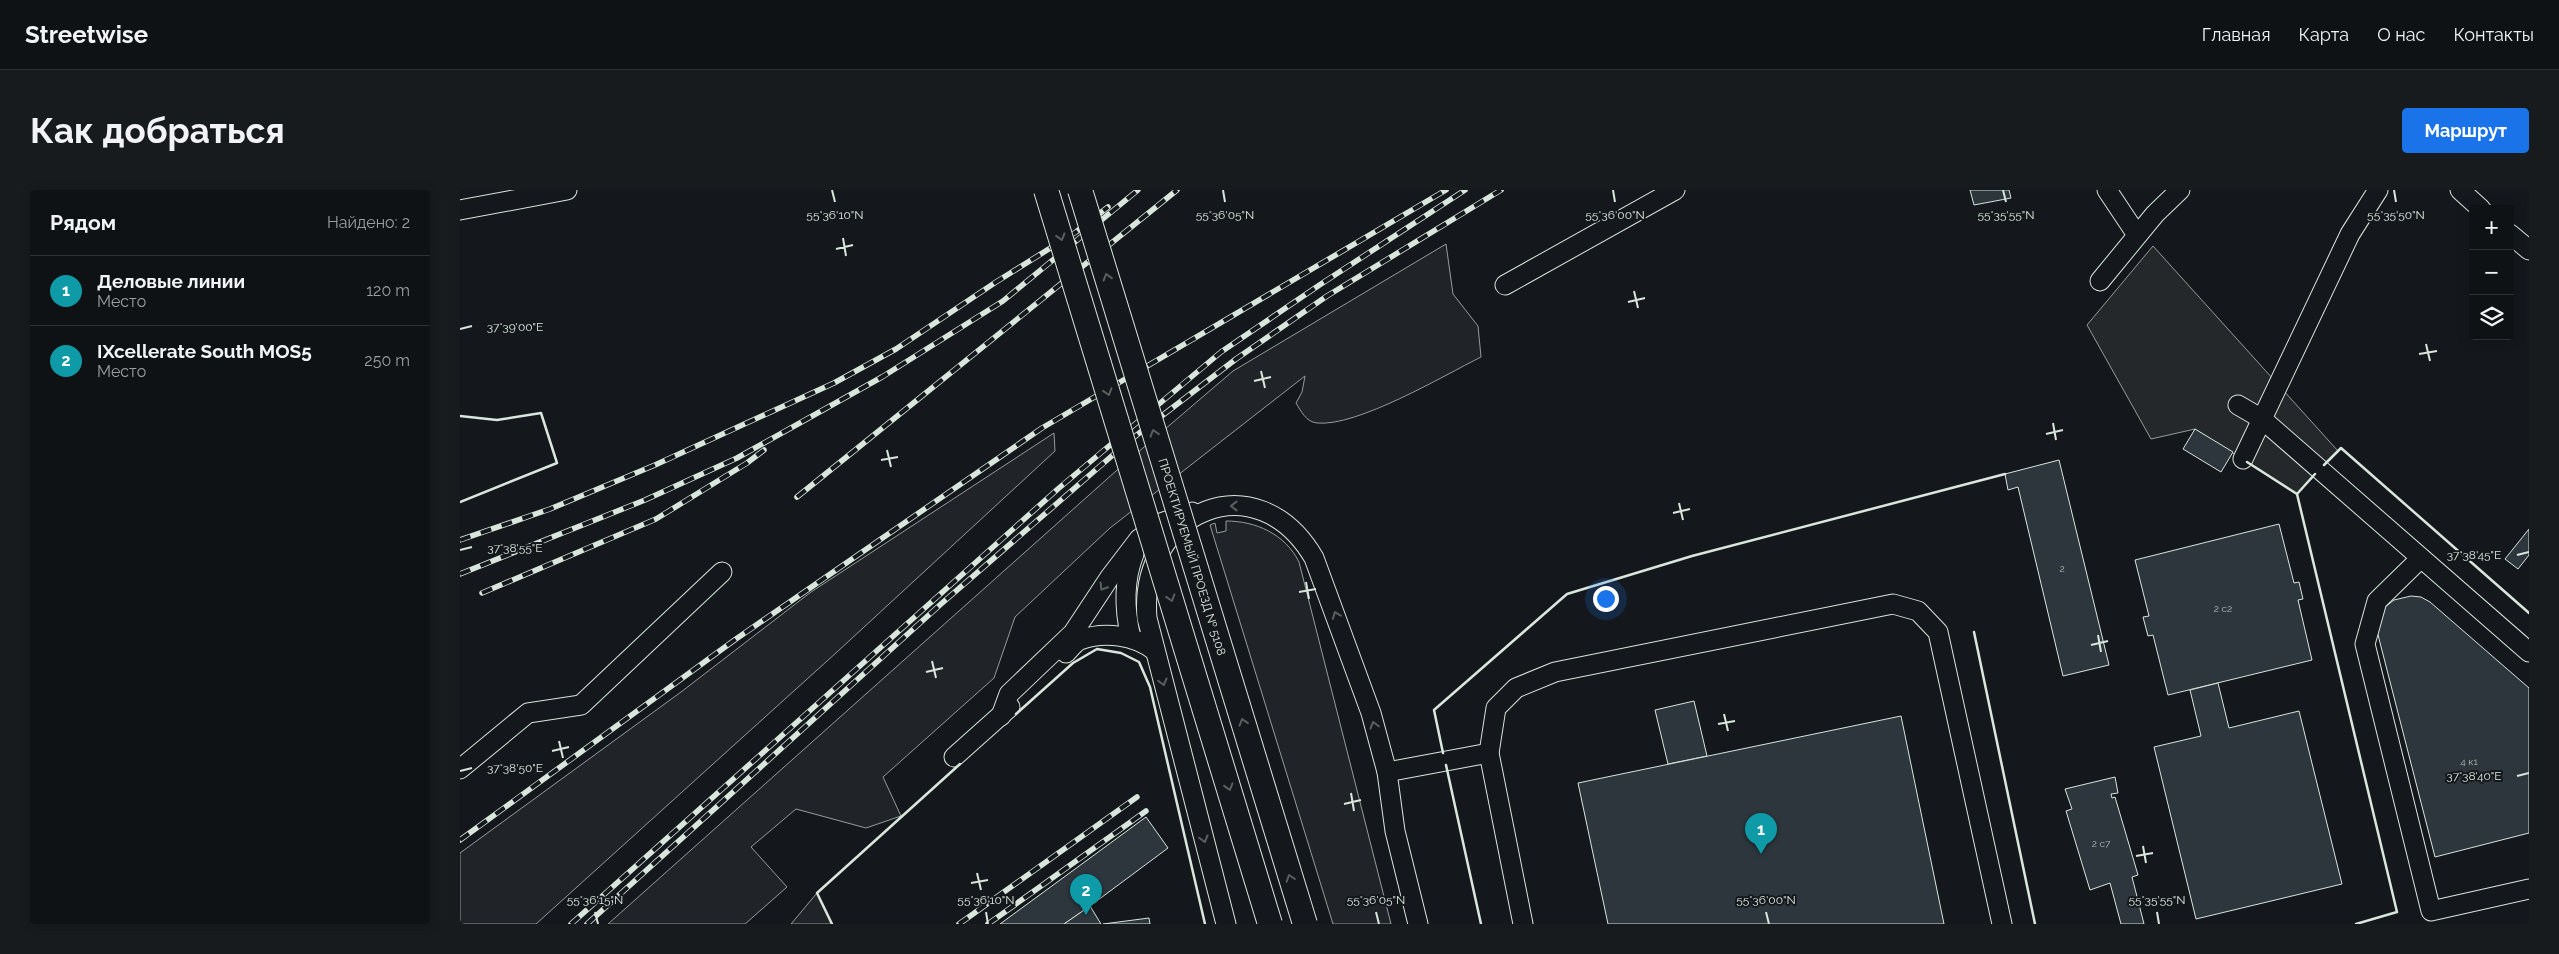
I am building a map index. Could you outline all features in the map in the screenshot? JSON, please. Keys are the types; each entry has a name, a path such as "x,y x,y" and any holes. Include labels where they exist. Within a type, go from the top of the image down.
{"main road":[{"path":"1046,190 1270,924"},
{"name":"ПРОЕКТИРУЕМЫЙ ПРОЕЗД № 5108","path":"1080,190 1305,924"}],"street":[{"path":"460,210 567,190"},
{"path":"1506,285 1675,190"},
{"path":"2106,190 2137,236"},
{"path":"2100,281 2155,214 2180,190"},
{"path":"2243,459 2350,234 2378,190"},
{"path":"2460,190 2477,205"},
{"path":"2238,405 2262,419 2529,652"},
{"path":"1001,716 1009,694 1073,633 1110,577 1139,538 1173,517 1208,510 1241,506 1273,514 1287,523 1307,545 1314,558 1354,661 1387,772 1395,831 1418,924"},
{"path":"1208,510 1183,524 1171,534 1154,559 1149,574 1145,601 1146,618 1226,924"},
{"path":"1131,638 1126,614 1126,574 1139,538"},
{"path":"2421,558 2377,601 2365,644 2431,911 2529,889"},
{"path":"460,768 528,713 581,705 722,572"},
{"path":"1523,924 1489,753 1496,708 1516,688 1555,672 1893,604 1918,611 1938,632 2002,924"},
{"path":"954,757 1001,716 1078,641 1098,636 1131,638 1145,643 1155,651"},
{"path":"1387,772 1489,753"}],"shaded area":[{"path":"1446,244 1453,294 1478,326 1481,357 1400,399 1354,417 1334,422 1317,423 1310,421 1296,403 1302,392 1305,376 1110,528 1015,617 994,678 883,777 901,816 866,828 796,809 751,847 787,887 745,924 608,924 1116,471 1233,371"},
{"path":"2153,246 2338,451 2297,494 2195,429 2151,439 2087,325"},
{"path":"1054,433 1055,451 837,652 536,924 460,924 460,853 681,692 811,592"},
{"path":"1226,521 1248,523 1268,531 1286,544 1299,562 1391,924 1333,924 1210,525 1215,523 1217,533 1226,531"},
{"path":"817,893 832,924 791,924"}],"building":[{"path":"1970,190 2009,190 2011,198 1974,205"},
{"path":"2195,429 2233,452 2221,472 2183,449"},
{"path":"2059,460 2109,665 2063,676 2018,487 2008,490 2005,474"},
{"path":"2279,524 2294,583 2299,582 2303,599 2298,600 2312,660 2168,695 2153,635 2148,636 2143,617 2149,616 2135,560"},
{"path":"2529,529 2529,555 2518,569 2505,559"},
{"path":"2411,596 2421,597 2430,602 2529,688 2529,833 2435,857 2376,627 2385,607 2394,600"},
{"path":"2218,683 2229,728 2299,711 2342,884 2196,919 2154,747 2201,736 2190,690"},
{"path":"1694,701 1707,756 1668,764 1655,710"},
{"path":"1901,716 1944,924 1608,924 1578,783"},
{"path":"2115,777 2118,793 2111,794 2112,798 2115,797 2138,875 2132,877 2144,924 2121,924 2110,883 2090,890 2066,811 2072,809 2065,789"},
{"path":"1146,817 1168,848 1090,906 1064,924 1000,924"},
{"path":"1090,906 1101,924 1064,924"},
{"path":"1149,918 1150,924 1103,924"}],"railway":[{"path":"460,574 645,500 737,458 882,377 1003,301 1138,190"},
{"path":"797,497 1177,190"},
{"path":"460,840 736,639 1042,428 1446,190"},
{"path":"571,924 1059,488 1221,352 1465,190"},
{"path":"587,924 941,604 1129,441 1236,359 1327,296 1501,190"},
{"path":"460,540 550,509 655,465 834,383 896,349 996,282 1076,232 1108,207"},
{"path":"482,593 656,519 747,463 764,450"},
{"path":"959,924 1137,797"},
{"path":"988,924 1146,811"}],"wall":[{"path":"460,416 497,420 541,413 557,463 460,502"},
{"path":"2324,465 2341,448 2529,613"},
{"path":"2247,462 2297,494 2397,912 2356,924"},
{"path":"1443,753 1434,710 1567,594 1692,556 2005,474"},
{"path":"2297,494 2315,474"},
{"path":"1974,632 2035,924"},
{"path":"1016,714 1073,663 1097,649 1121,653 1139,662 1150,687 1205,924"},
{"path":"832,924 817,893 960,764"},
{"path":"1446,765 1481,924"}],"place":[{"name":"Деловые линии","path":"1761,854"},
{"name":"IXcellerate South MOS5","path":"1086,915"}]}
